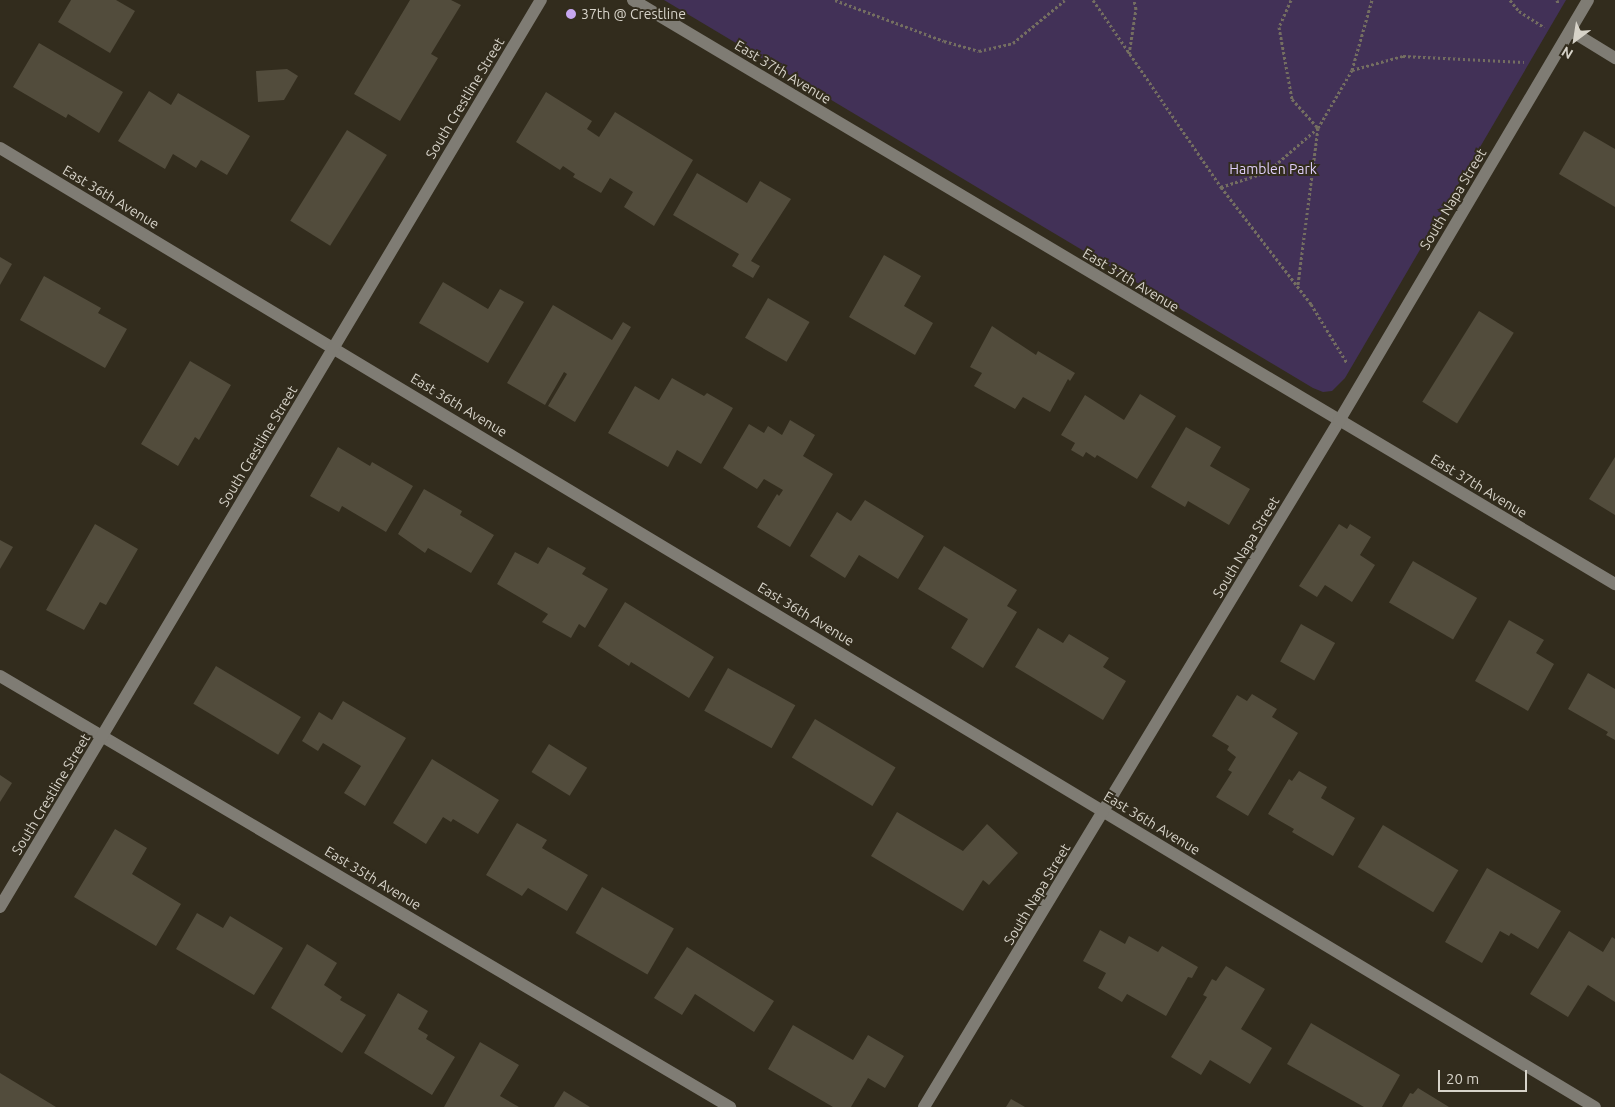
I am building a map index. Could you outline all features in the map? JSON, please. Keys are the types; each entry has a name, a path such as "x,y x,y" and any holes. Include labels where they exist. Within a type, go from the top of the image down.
{"street":[{"name":"South Crestline Street","path":"0,907 541,0"},
{"name":"East 37th Avenue","path":"633,0 1615,584"},
{"name":"South Napa Street","path":"924,1107 1339,421 1588,0"},
{"path":"1570,31 1615,58"},
{"name":"East 36th Avenue","path":"0,148 334,347 1595,1107"},
{"name":"East 35th Avenue","path":"0,676 730,1107"}],"path":[{"path":"835,0 944,41 979,51 1013,43 1065,0"},
{"path":"1093,0 1221,187 1298,285 1346,363"},
{"path":"1129,54 1136,9 1134,0"},
{"path":"1291,0 1279,27 1292,99 1318,128 1298,285"},
{"path":"1221,187 1267,172 1318,128 1352,70 1372,0"},
{"path":"1510,0 1519,11 1544,27"},
{"path":"1352,70 1403,56 1524,62"}],"green space":[{"name":"Hamblen Park","path":"664,0 1566,0 1345,378 1332,391 1323,392 1313,388"}],"building":[{"path":"71,0 116,0 135,11 110,53 58,22"},
{"path":"410,0 451,0 461,5 431,54 438,58 400,121 354,94"},
{"path":"39,43 123,92 99,133 68,114 66,118 13,87"},
{"path":"287,69 298,76 284,100 258,102 256,71"},
{"path":"149,91 171,105 178,93 250,136 227,175 201,160 196,168 173,154 165,169 118,141"},
{"path":"546,92 592,121 587,129 599,137 615,112 693,160 654,226 624,207 633,192 610,178 601,193 573,177 575,174 563,166 560,170 516,142"},
{"path":"347,130 387,155 330,246 290,221"},
{"path":"1584,131 1615,149 1615,207 1559,174"},
{"path":"697,173 747,203 760,181 791,199 751,261 760,266 753,278 732,266 739,254 673,215"},
{"path":"884,255 921,276 904,306 933,323 915,355 849,317"},
{"path":"0,257 12,264 0,285"},
{"path":"44,276 101,308 98,313 127,329 105,368 20,320"},
{"path":"443,282 488,309 500,289 524,302 488,363 419,323"},
{"path":"768,298 810,322 787,362 745,338"},
{"path":"553,305 612,340 623,322 631,327 575,422 548,406 567,374 564,372 545,405 507,383"},
{"path":"1479,311 1514,333 1457,423 1422,402"},
{"path":"992,326 1036,355 1038,351 1075,373 1070,381 1068,379 1050,412 1023,397 1015,409 974,386 982,373 970,367"},
{"path":"190,361 231,385 199,440 195,437 178,466 141,444"},
{"path":"672,378 704,396 707,393 733,408 701,464 677,450 668,467 608,433 635,386 659,400"},
{"path":"1140,394 1176,416 1137,479 1097,455 1095,458 1086,452 1083,457 1071,450 1075,443 1061,435 1085,395 1124,420"},
{"path":"790,420 815,435 803,456 833,474 790,547 757,527 777,494 779,496 783,490 764,479 757,489 723,468 749,424 764,433 768,426 782,435"},
{"path":"1186,427 1221,447 1210,466 1250,489 1229,525 1188,501 1185,507 1151,487"},
{"path":"338,447 370,466 372,462 413,486 386,532 342,506 339,512 310,496"},
{"path":"1615,457 1615,515 1589,499"},
{"path":"424,489 462,511 460,515 494,535 471,573 428,548 425,553 398,534"},
{"path":"865,500 924,536 898,579 859,555 845,578 810,556 837,512 851,521"},
{"path":"95,524 138,549 106,605 100,602 84,630 46,610"},
{"path":"1339,524 1347,529 1350,524 1371,537 1360,555 1375,565 1352,602 1325,585 1317,597 1299,586"},
{"path":"0,540 13,547 0,569"},
{"path":"944,546 1017,590 1007,606 1017,612 983,668 951,648 968,619 918,589"},
{"path":"548,547 586,568 582,574 608,589 585,628 579,624 571,638 542,622 548,614 497,584 515,552 538,564"},
{"path":"1413,561 1477,598 1453,640 1389,603"},
{"path":"625,602 714,657 689,698 631,662 629,666 598,646"},
{"path":"1509,620 1544,640 1536,653 1554,664 1528,711 1475,681"},
{"path":"1301,624 1335,643 1314,681 1280,662"},
{"path":"1038,628 1063,643 1069,634 1109,658 1103,667 1126,681 1103,720 1015,667"},
{"path":"216,666 301,717 278,755 193,704"},
{"path":"728,668 795,705 772,748 704,711"},
{"path":"1588,673 1615,689 1615,740 1606,735 1608,732 1568,709"},
{"path":"1252,694 1277,709 1272,717 1298,733 1248,816 1216,797 1232,772 1228,770 1236,757 1227,750 1229,746 1212,736 1237,695 1247,701"},
{"path":"343,701 406,738 365,806 344,793 361,766 323,743 318,751 302,741 319,712 332,720"},
{"path":"815,719 896,767 872,806 792,758"},
{"path":"549,744 587,768 570,796 532,772"},
{"path":"432,759 499,800 478,834 453,819 451,822 443,817 426,844 393,823"},
{"path":"1299,771 1327,787 1321,798 1355,818 1333,856 1292,832 1294,829 1268,814 1289,779 1292,781"},
{"path":"0,775 12,783 0,802"},
{"path":"897,812 963,851 987,824 1018,853 989,885 983,880 963,911 871,856"},
{"path":"517,823 547,840 542,848 588,875 567,911 528,888 522,896 486,875"},
{"path":"1383,825 1458,870 1433,912 1358,867"},
{"path":"115,829 147,848 132,874 181,904 156,946 74,897"},
{"path":"1487,868 1561,911 1538,949 1511,933 1509,936 1500,931 1482,963 1445,942"},
{"path":"602,887 674,928 647,974 576,933"},
{"path":"197,913 223,928 230,916 283,948 254,995 176,949"},
{"path":"1100,930 1125,944 1129,936 1158,952 1162,946 1198,967 1192,978 1188,977 1166,1016 1127,994 1122,1002 1098,988 1106,973 1083,961"},
{"path":"1569,931 1603,952 1612,937 1615,939 1615,1002 1588,985 1568,1017 1530,994"},
{"path":"307,944 337,963 324,985 342,997 340,1000 366,1015 342,1053 271,1008"},
{"path":"687,947 774,1001 754,1032 695,994 682,1015 654,998"},
{"path":"1226,966 1265,989 1241,1029 1272,1048 1250,1084 1210,1060 1201,1075 1171,1057 1207,997 1203,995 1212,979 1216,981"},
{"path":"398,993 428,1011 418,1029 428,1035 426,1039 455,1057 432,1095 364,1053"},
{"path":"1311,1023 1400,1075 1382,1107 1364,1107 1287,1064"},
{"path":"793,1025 853,1060 868,1035 904,1056 885,1088 868,1078 851,1107 833,1107 768,1069"},
{"path":"480,1042 519,1065 500,1096 519,1107 444,1107"},
{"path":"0,1073 56,1107 0,1107"},
{"path":"1418,1088 1449,1107 1402,1107 1410,1093 1413,1094"},
{"path":"564,1091 590,1107 554,1107"},
{"path":"1011,1099 1025,1107 1006,1107"}],"place":[{"name":"37th @ Crestline","path":"571,14"}]}
